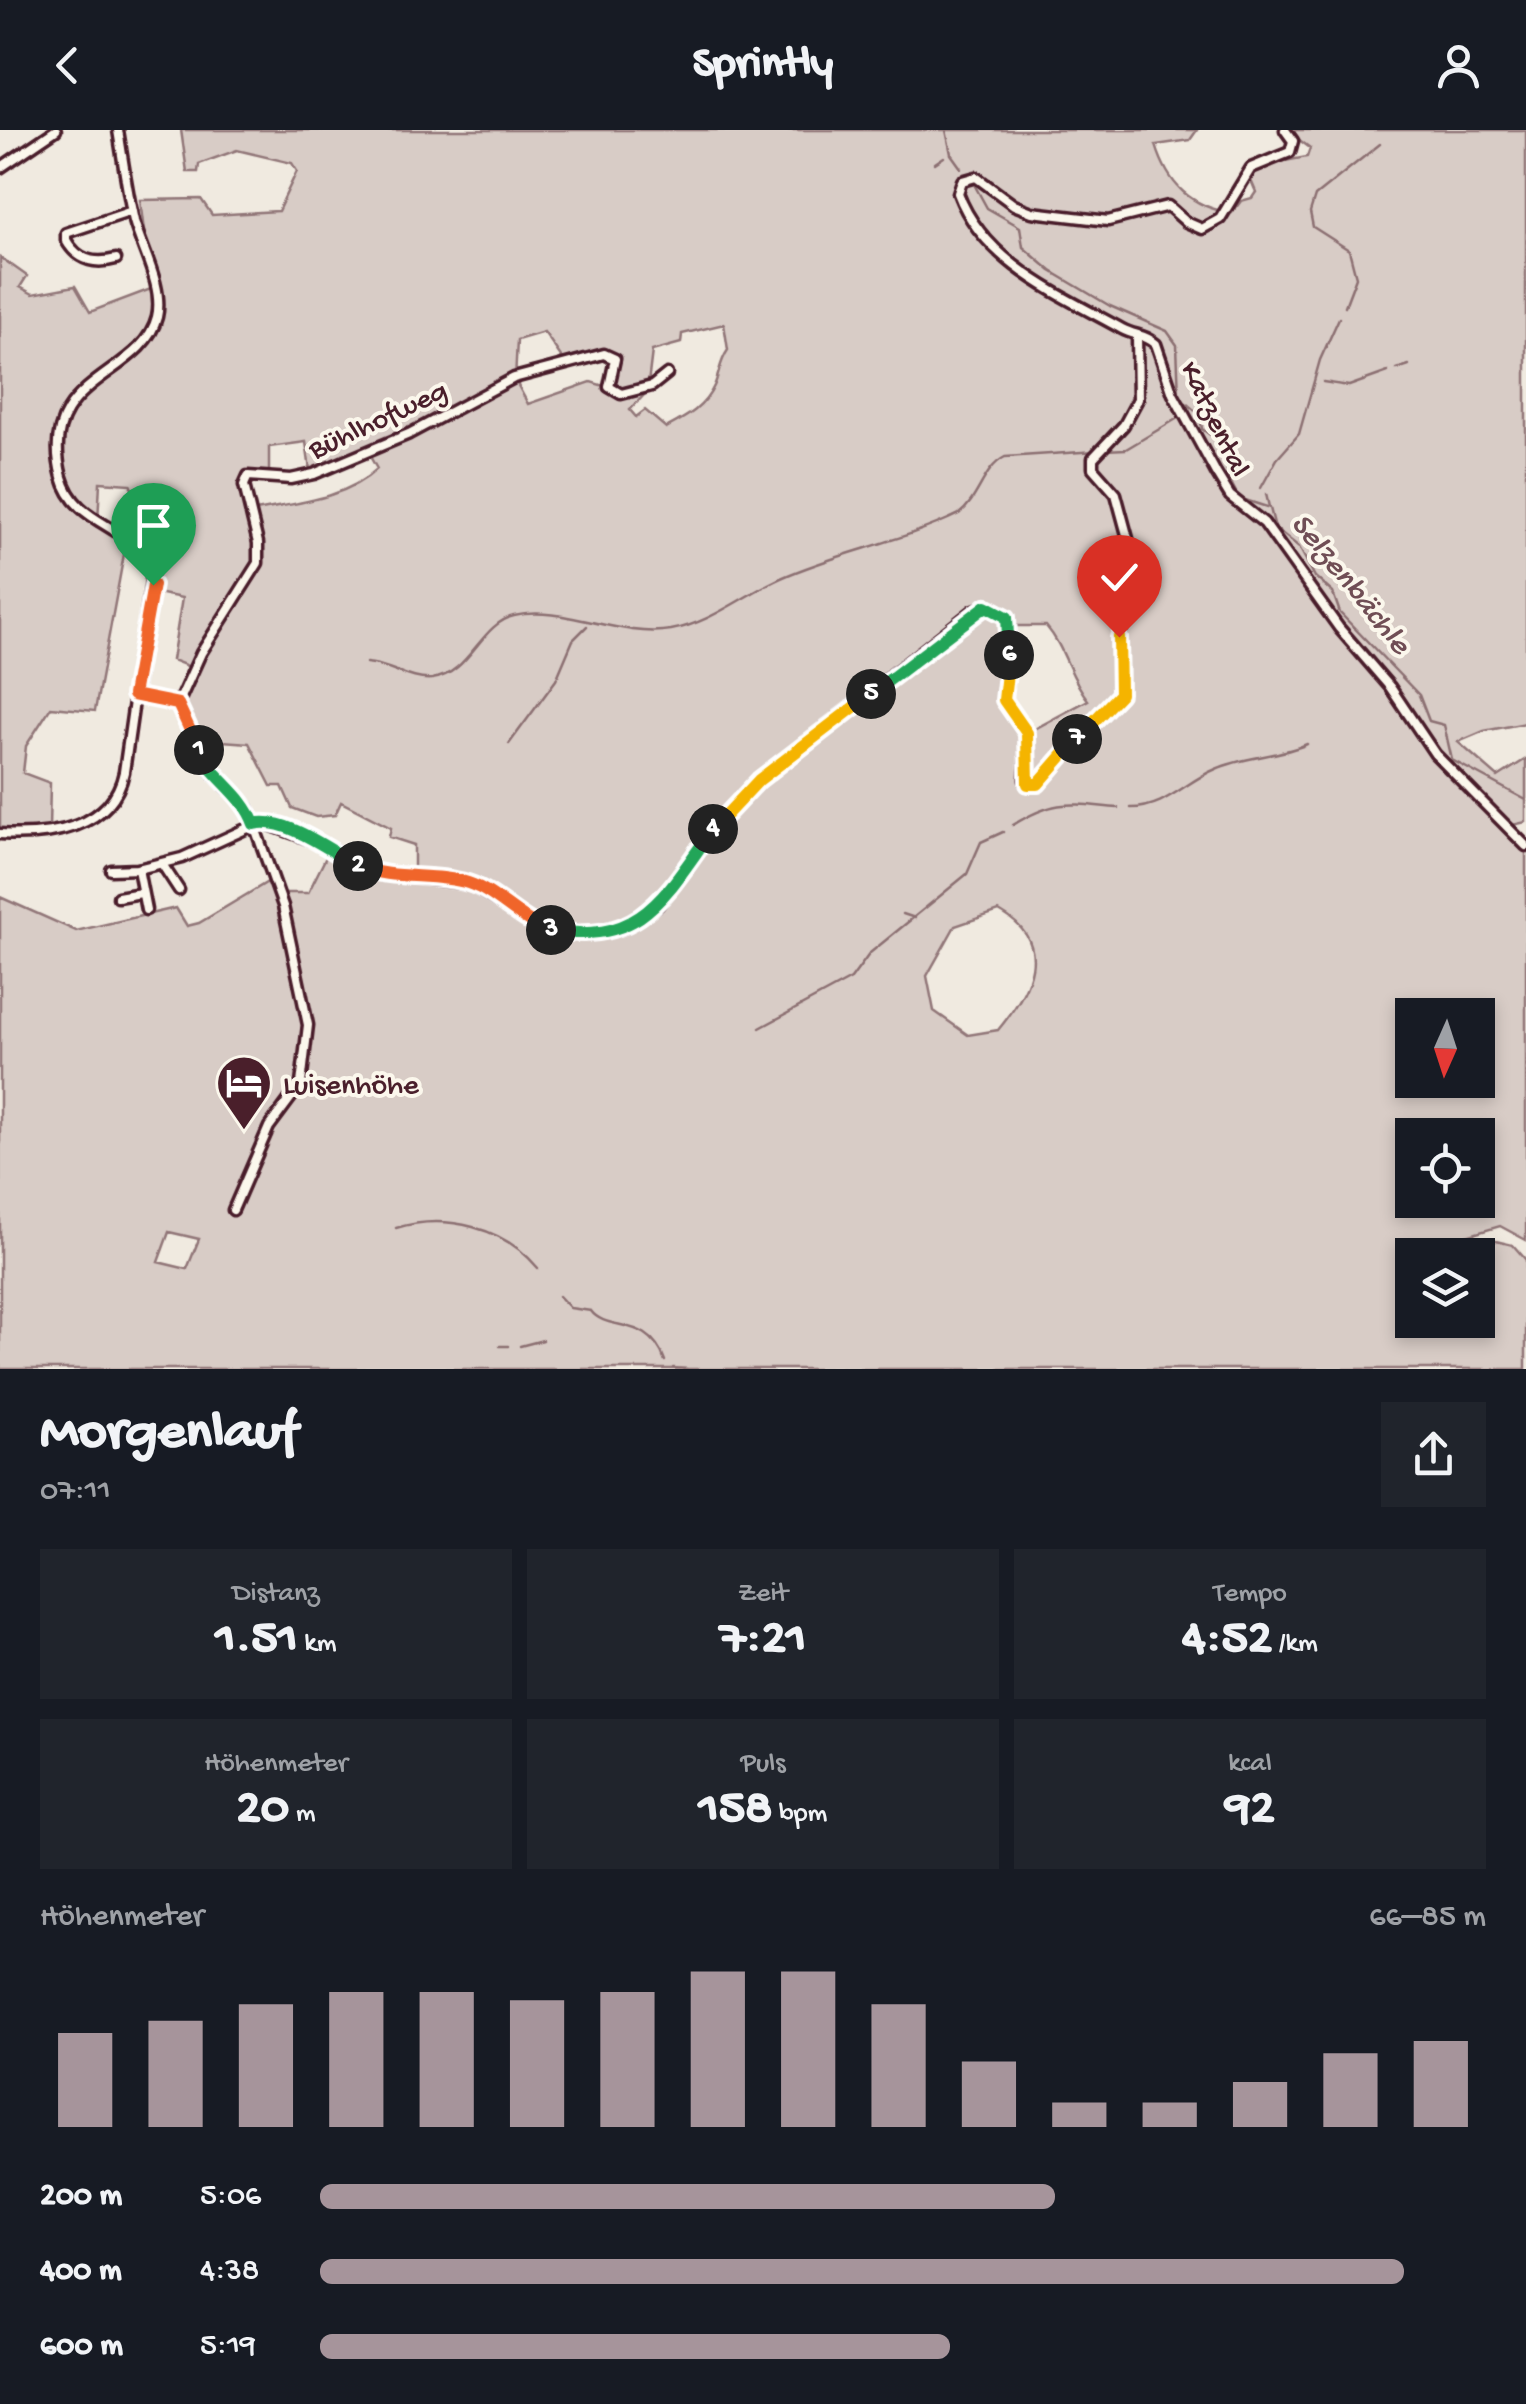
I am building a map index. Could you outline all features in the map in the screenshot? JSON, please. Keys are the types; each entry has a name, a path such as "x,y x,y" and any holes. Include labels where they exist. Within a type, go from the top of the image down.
{"street":[{"path":"0,168 56,130"},
{"path":"0,834 52,832 105,811 121,786 152,596 152,574 138,545 85,514 72,500 59,454 69,407 83,390 142,342 156,321 159,304 132,211 118,130"},
{"path":"111,870 162,864 254,824 271,824 376,872 471,884 538,927 590,934 622,928 658,905 718,822 759,780 986,606 1007,617 1010,650 1004,700 1027,733 1026,780 1038,784 1111,704 1121,684 1118,652 1132,596 1130,546 1116,494 1093,468 1098,449 1124,425 1138,398 1137,337 1000,256 964,209 958,194 962,181 976,177 1014,205 1032,212 1108,221 1168,206 1194,227 1202,228 1220,219 1251,168 1293,148 1284,130"},
{"path":"116,259 104,262 80,257 66,240 66,233 132,211"},
{"name":"Katzental","path":"1137,337 1143,335 1156,344 1172,394 1230,496 1264,523 1435,754 1526,846"},
{"name":"Bühlhofweg","path":"178,704 201,653 258,564 258,543 244,485 248,476 291,479 314,474 409,434 514,378 596,356 614,359 609,387 620,394 652,386 668,374"},
{"path":"133,695 178,704 203,759 248,808 283,906 306,1005 307,1047 301,1084 270,1127 233,1210"},
{"path":"162,864 178,890"},
{"path":"138,869 146,910"},
{"path":"118,897 141,892"}],"shaded area":[{"path":"181,130 1197,130 1190,140 1156,145 1161,159 1183,192 1205,205 1232,213 1241,201 1252,198 1256,192 1250,178 1263,165 1307,157 1310,148 1286,130 1526,130 1526,723 1484,731 1458,742 1498,777 1526,759 1526,822 1504,827 1526,846 1526,1240 1500,1226 1464,1238 1395,1238 1395,1338 1495,1338 1495,1241 1513,1245 1526,1260 1526,1369 0,1369 0,897 76,931 176,908 187,926 199,923 271,880 278,893 308,893 327,855 363,868 414,875 414,845 389,837 391,828 341,802 335,815 316,817 292,808 282,786 271,786 249,743 222,741 205,757 181,704 190,667 172,660 182,598 151,592 138,552 124,554 95,711 51,707 26,746 23,773 50,783 49,830 0,834 0,257 27,276 20,287 33,294 75,286 90,312 159,286 146,247 140,200 201,199 212,215 278,211 297,171 292,163 237,150 199,164 198,172 187,172","holes":["724,324 728,350 710,394 694,411 666,428 645,410 636,417 630,410 647,392 652,351 681,343 682,334","544,332 566,364 605,357 614,363 607,387 591,382 528,404 515,380 517,340","306,442 311,477 368,453 377,469 334,494 251,512 245,479 269,477 269,447","100,482 130,484 146,524 151,557 129,537 98,522","1012,626 1046,626 1088,700 1027,733 1004,700","999,911 1028,937 1032,952 1028,983 998,1030 968,1035 934,1011 927,976 955,926","169,1232 199,1239 187,1269 158,1262"]}],"waterway":[{"name":"Selzenbächle","path":"946,130 951,154 961,168"},
{"path":"1345,306 1356,277 1349,250 1313,227 1310,212 1315,196 1380,144"},
{"path":"935,163 944,157"},
{"name":"Selzenbächle","path":"975,186 987,208 1020,227 1023,247 1051,271 1110,306 1167,331 1177,345 1179,397 1200,415 1202,429 1227,447 1227,475 1239,498 1270,508 1275,528 1299,547 1315,577 1333,593 1340,613 1419,695 1429,721 1444,725 1452,760 1526,800"},
{"path":"1261,488 1277,459 1299,434 1320,360 1339,318"},
{"path":"1397,369 1409,365"},
{"path":"1323,382 1349,386 1388,372"},
{"path":"1105,450 1126,449 1178,418"},
{"path":"366,663 424,679 445,675 466,659 492,629 514,616 551,614 632,630 686,626 803,569 959,514 991,468 1005,457 1097,451"},
{"path":"1266,494 1269,507"},
{"path":"1323,611 1345,644"},
{"path":"509,744 556,680 573,640 587,626"},
{"path":"1131,808 1155,804 1227,765 1307,744"},
{"path":"1013,825 1041,810 1064,805 1118,808"},
{"path":"760,1028 851,979 870,953 967,874 981,842 1003,832"},
{"path":"903,914 915,918"},
{"path":"396,1228 434,1222 473,1227 508,1242 538,1268"},
{"path":"559,1296 570,1308 591,1311 598,1318 649,1336 665,1361"},
{"path":"520,1346 543,1340"},
{"path":"500,1346 508,1346"},
{"path":"673,1368 687,1369"}],"place":[{"name":"Luisenhöhe","path":"244,1132"}],"route":[{"path":"153,585 133,695 178,704 203,759 248,808 254,824 271,824 376,872 471,884 538,927 571,934 606,932 646,916 736,800 974,610 994,607 1007,617 1010,650 1004,700 1027,733 1026,780 1032,786 1120,694 1119,637"}]}
